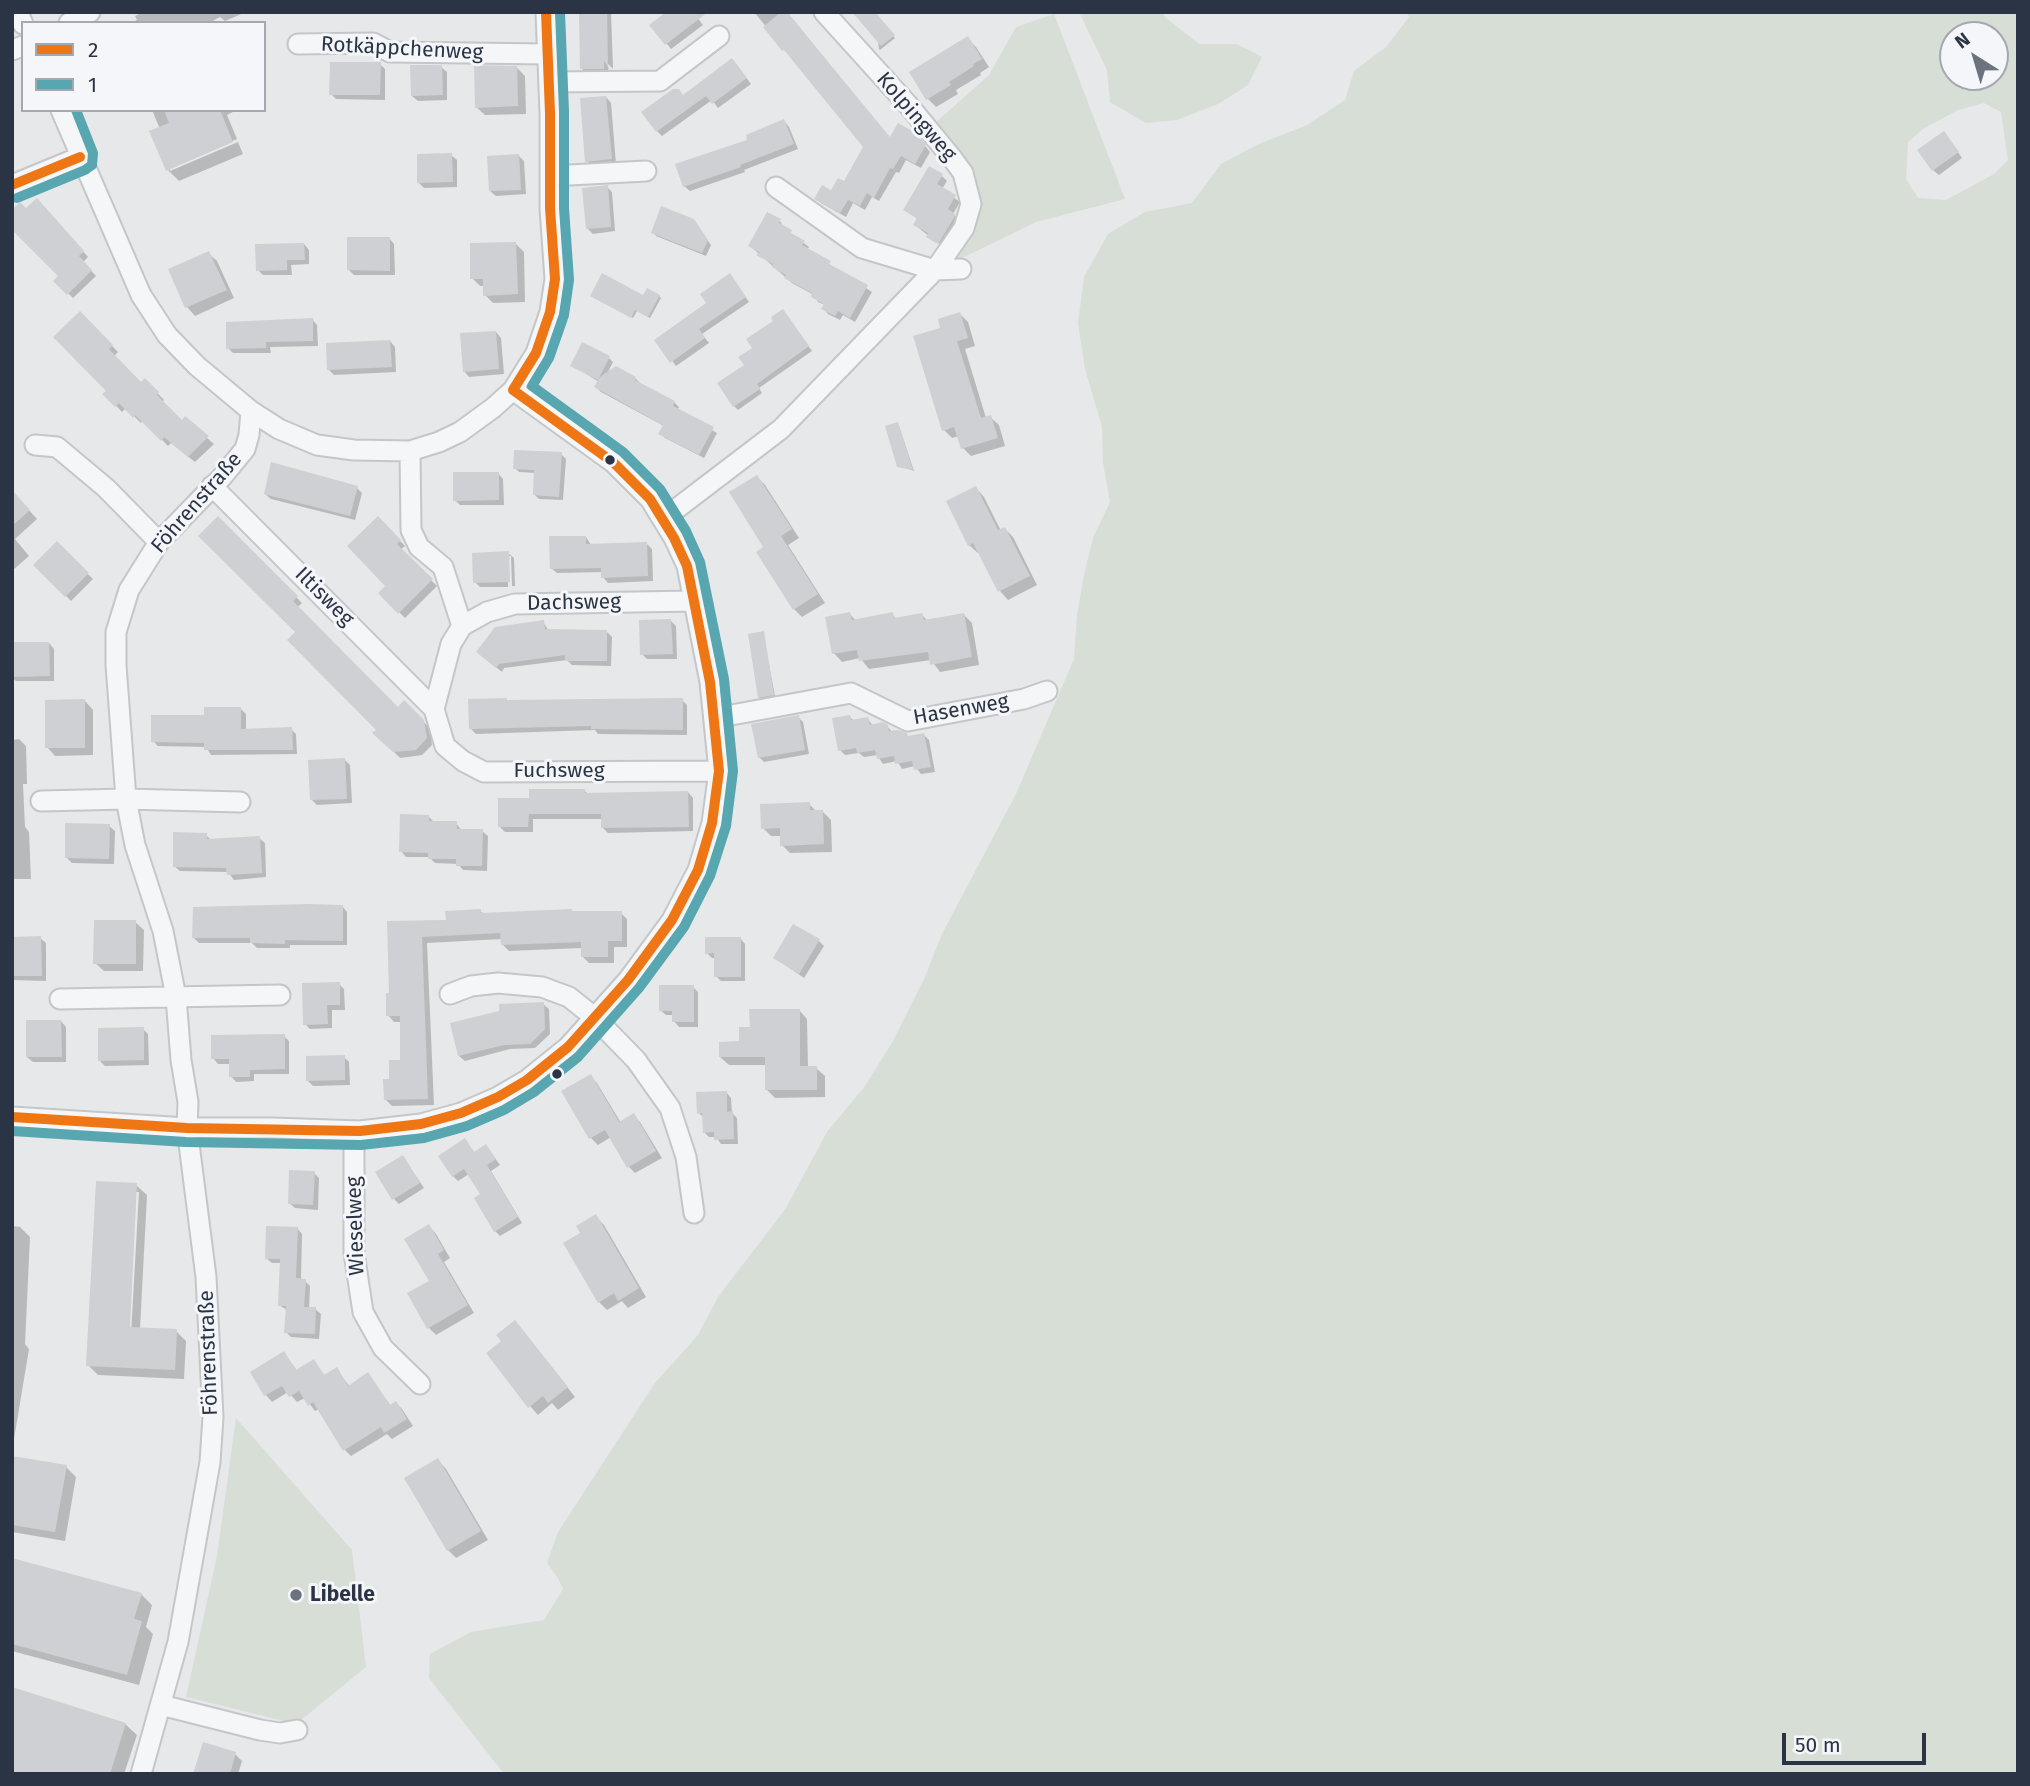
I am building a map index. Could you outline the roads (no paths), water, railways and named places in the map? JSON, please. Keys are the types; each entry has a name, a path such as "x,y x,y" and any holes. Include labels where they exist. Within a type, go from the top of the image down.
{"street":[{"path":"73,21 90,12"},
{"path":"62,112 141,295 167,335 197,366 251,411 279,429 317,445 354,450 410,451 460,432 493,408 513,390 536,353 552,301 555,279 546,12"},
{"name":"Kolpingweg","path":"663,519 781,429 935,270 964,228 971,204 963,173 910,107 824,12"},
{"path":"549,82 660,81 719,36"},
{"name":"Rotkäppchenweg","path":"298,44 373,43 390,52 547,54"},
{"path":"12,185 80,157"},
{"path":"550,176 646,171"},
{"path":"776,187 862,248 935,270 961,269"},
{"path":"12,1117 187,1128 354,1131 421,1124 461,1113 498,1097 548,1065 568,1047 628,980 672,920 698,870 712,823 719,771 715,718 687,566 650,499 614,463 513,390"},
{"name":"Föhrenstraße","path":"141,1774 178,1642 210,1462 213,1417 206,1277 187,1128 188,1102 181,1060 176,997 163,931 135,845 126,799 116,632 129,590 159,542 245,449 250,435 251,411"},
{"path":"35,444 57,447 106,488 159,542"},
{"path":"410,451 411,530 419,547 443,567 462,625 451,644 434,709"},
{"name":"Iltisweg","path":"212,486 434,709"},
{"name":"Dachsweg","path":"462,625 487,612 515,604 695,601"},
{"name":"Hasenweg","path":"715,718 851,693 908,721 1024,699 1047,691"},
{"name":"Fuchsweg","path":"434,709 445,746 463,761 484,772 719,771"},
{"path":"41,801 126,799 240,803"},
{"path":"450,994 471,986 498,983 542,987 569,997 594,1017 636,1060 670,1108 686,1157 694,1213"},
{"path":"60,999 280,995"},
{"name":"Wieselweg","path":"354,1131 354,1253 363,1312 383,1348 420,1384"},
{"path":"161,1705 260,1730 280,1733 298,1730"}],"place":[{"name":"Libelle","path":"296,1595"}]}
